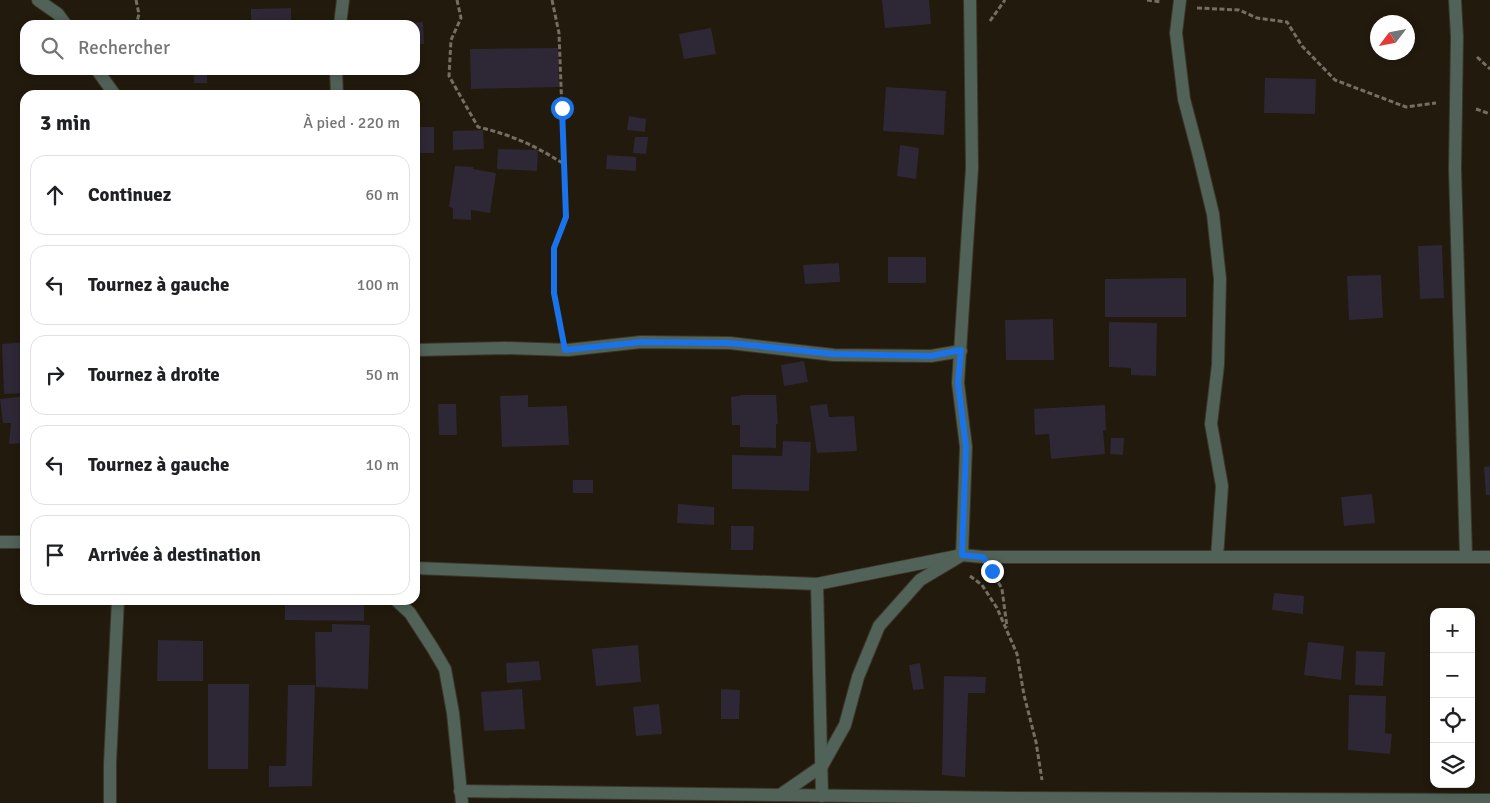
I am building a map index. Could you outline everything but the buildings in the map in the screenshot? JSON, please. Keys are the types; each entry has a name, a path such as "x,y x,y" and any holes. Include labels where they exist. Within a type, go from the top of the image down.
{"street":[{"path":"38,0 58,14 62,20"},
{"path":"341,20 343,0"},
{"path":"962,555 966,447 958,383 972,168 970,0"},
{"path":"1456,0 1454,169 1466,557"},
{"path":"1179,3 1176,33 1184,100 1200,156 1212,214 1220,278 1218,365 1211,424 1222,486 1217,557"},
{"path":"101,75 111,90"},
{"path":"336,75 337,90"},
{"path":"420,350 505,348 565,350 651,342 730,343 834,354 931,356 961,350"},
{"path":"0,542 20,542"},
{"path":"780,795 822,766 845,725 858,677 879,626 920,580 962,555"},
{"path":"420,568 817,584 962,555 983,557 1490,557"},
{"path":"817,584 822,796"},
{"path":"110,803 110,763 118,605"},
{"path":"401,605 410,614 445,669 453,713 461,797 611,793 1044,798 1490,800"},
{"path":"597,803 611,793"}],"path":[{"path":"136,0 139,14 137,20"},
{"path":"457,0 461,18 451,40 449,76 478,127 505,133 540,149 564,164"},
{"path":"552,0 559,33 566,217 554,248 554,293 565,350"},
{"path":"1147,0 1179,3 1211,10 1239,10 1257,18 1287,22 1302,46 1335,80 1406,107 1440,103 1455,109 1477,109 1490,114"},
{"path":"983,557 1002,589 1008,630"},
{"path":"949,562 982,585 1008,630 1017,654 1024,695 1036,742 1044,798"}],"route":[{"path":"562,108 566,217 554,248 554,293 565,350 641,342 730,343 834,354 931,356 961,350 958,383 966,447 962,555 983,557 992,571"}]}
